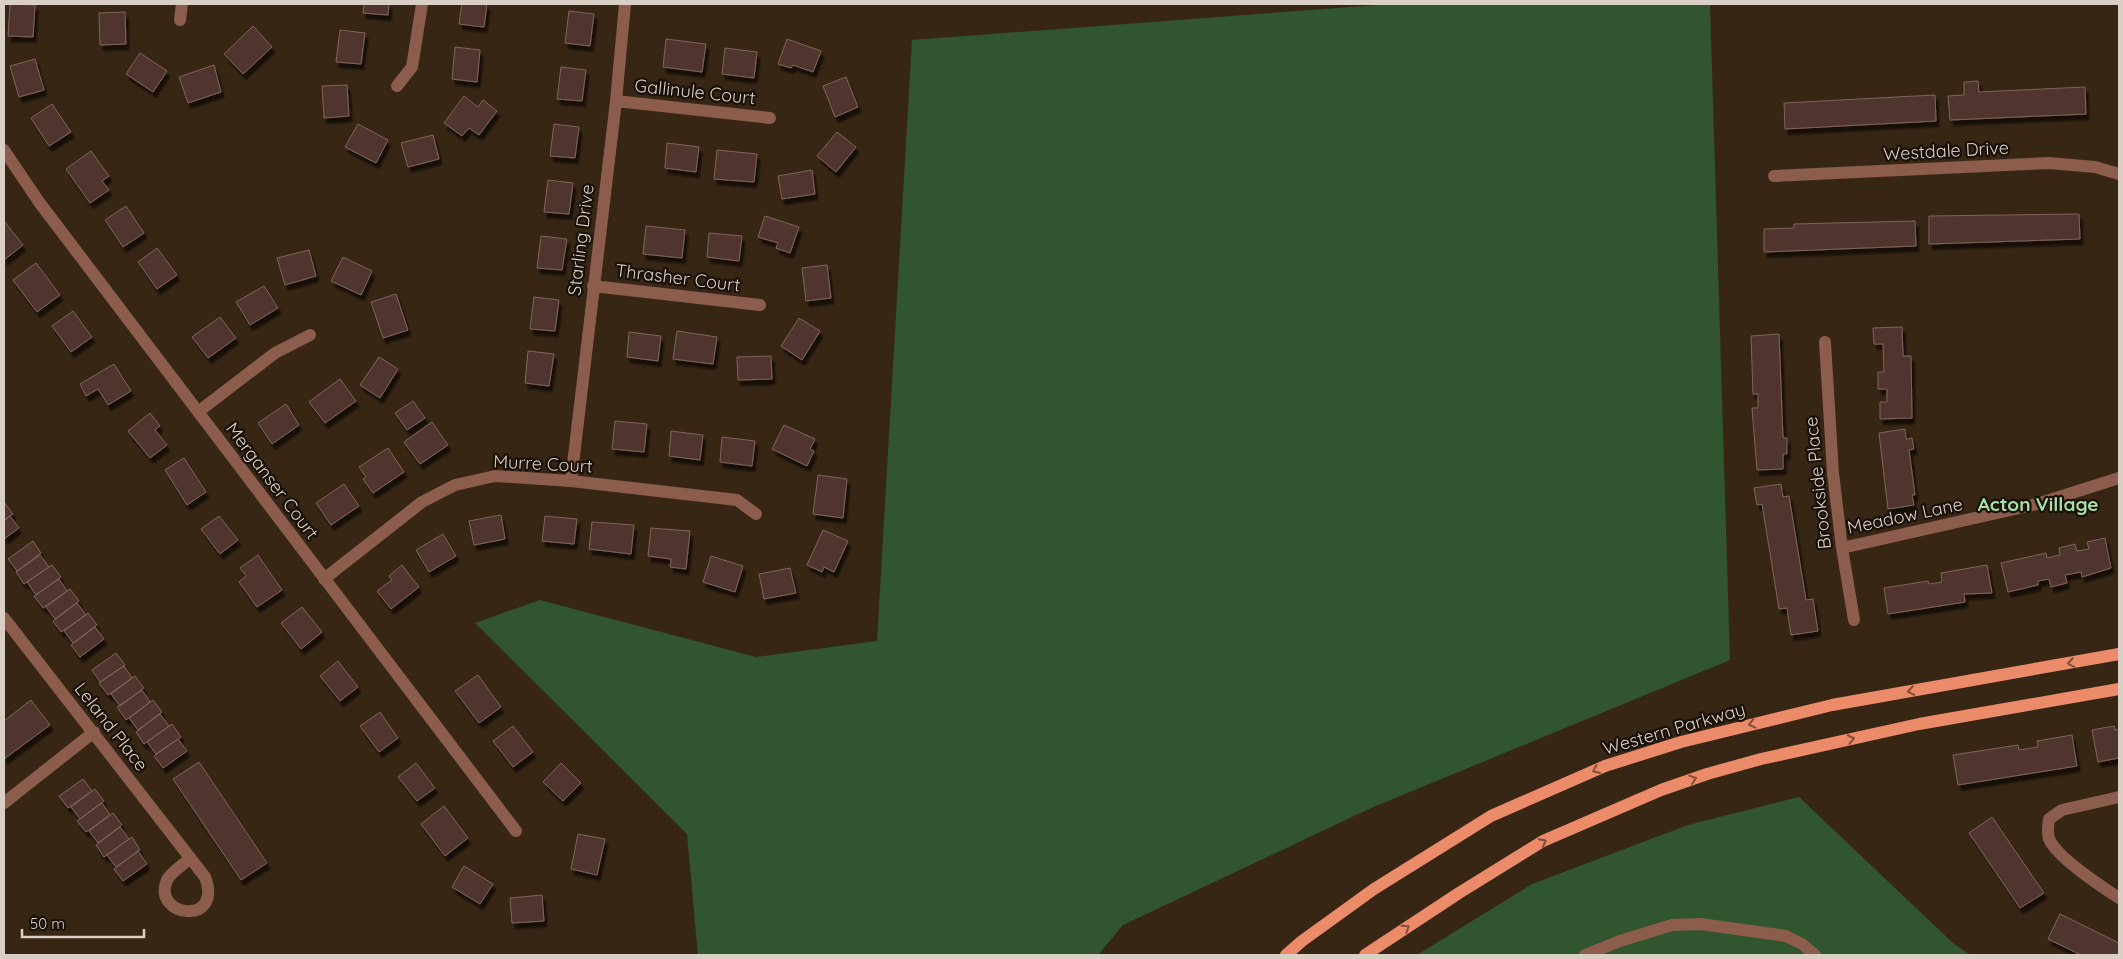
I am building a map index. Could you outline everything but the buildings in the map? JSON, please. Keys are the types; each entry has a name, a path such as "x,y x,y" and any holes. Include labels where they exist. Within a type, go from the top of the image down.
{"main road":[{"name":"Western Parkway","path":"1286,955 1302,941 1374,889 1491,816 1605,766 1681,742 1832,705 2119,654"},
{"path":"1365,955 1459,893 1543,841 1680,783 1761,759 1919,724 2119,689"}],"street":[{"path":"180,20 182,4"},
{"path":"397,86 412,67 422,4"},
{"name":"Starling Drive","path":"571,481 616,101 625,4"},
{"name":"Gallinule Court","path":"616,101 770,118"},
{"name":"Merganser Court","path":"4,150 39,202 516,831"},
{"name":"Westdale Drive","path":"1774,176 2049,163 2094,166 2119,174"},
{"name":"Thrasher Court","path":"593,286 760,305"},
{"path":"198,412 275,353 310,335"},
{"name":"Brookside Place","path":"1825,342 1833,473 1842,548 1854,620"},
{"name":"Murre Court","path":"324,579 422,502 455,485 496,476 571,481 738,500 756,514"},
{"name":"Meadow Lane","path":"1842,548 2037,504 2119,478"},
{"name":"Leland Place","path":"4,618 94,732 189,859"},
{"path":"4,803 94,732"},
{"path":"2119,797 2062,810 2049,819 2047,830 2053,845 2090,879 2119,898"},
{"path":"1585,955 1620,941 1672,925 1701,924 1786,936 1802,944 1814,955"}],"green space":[{"path":"1391,4 1710,4 1730,660 1371,808 1123,925 1098,955 698,955 687,834 475,623 540,600 756,657 877,641 912,40"},
{"path":"1799,797 1953,943 1970,955 1417,955 1532,884 1688,825"}],"district":[{"name":"Acton Village","path":"2038,504"}]}
